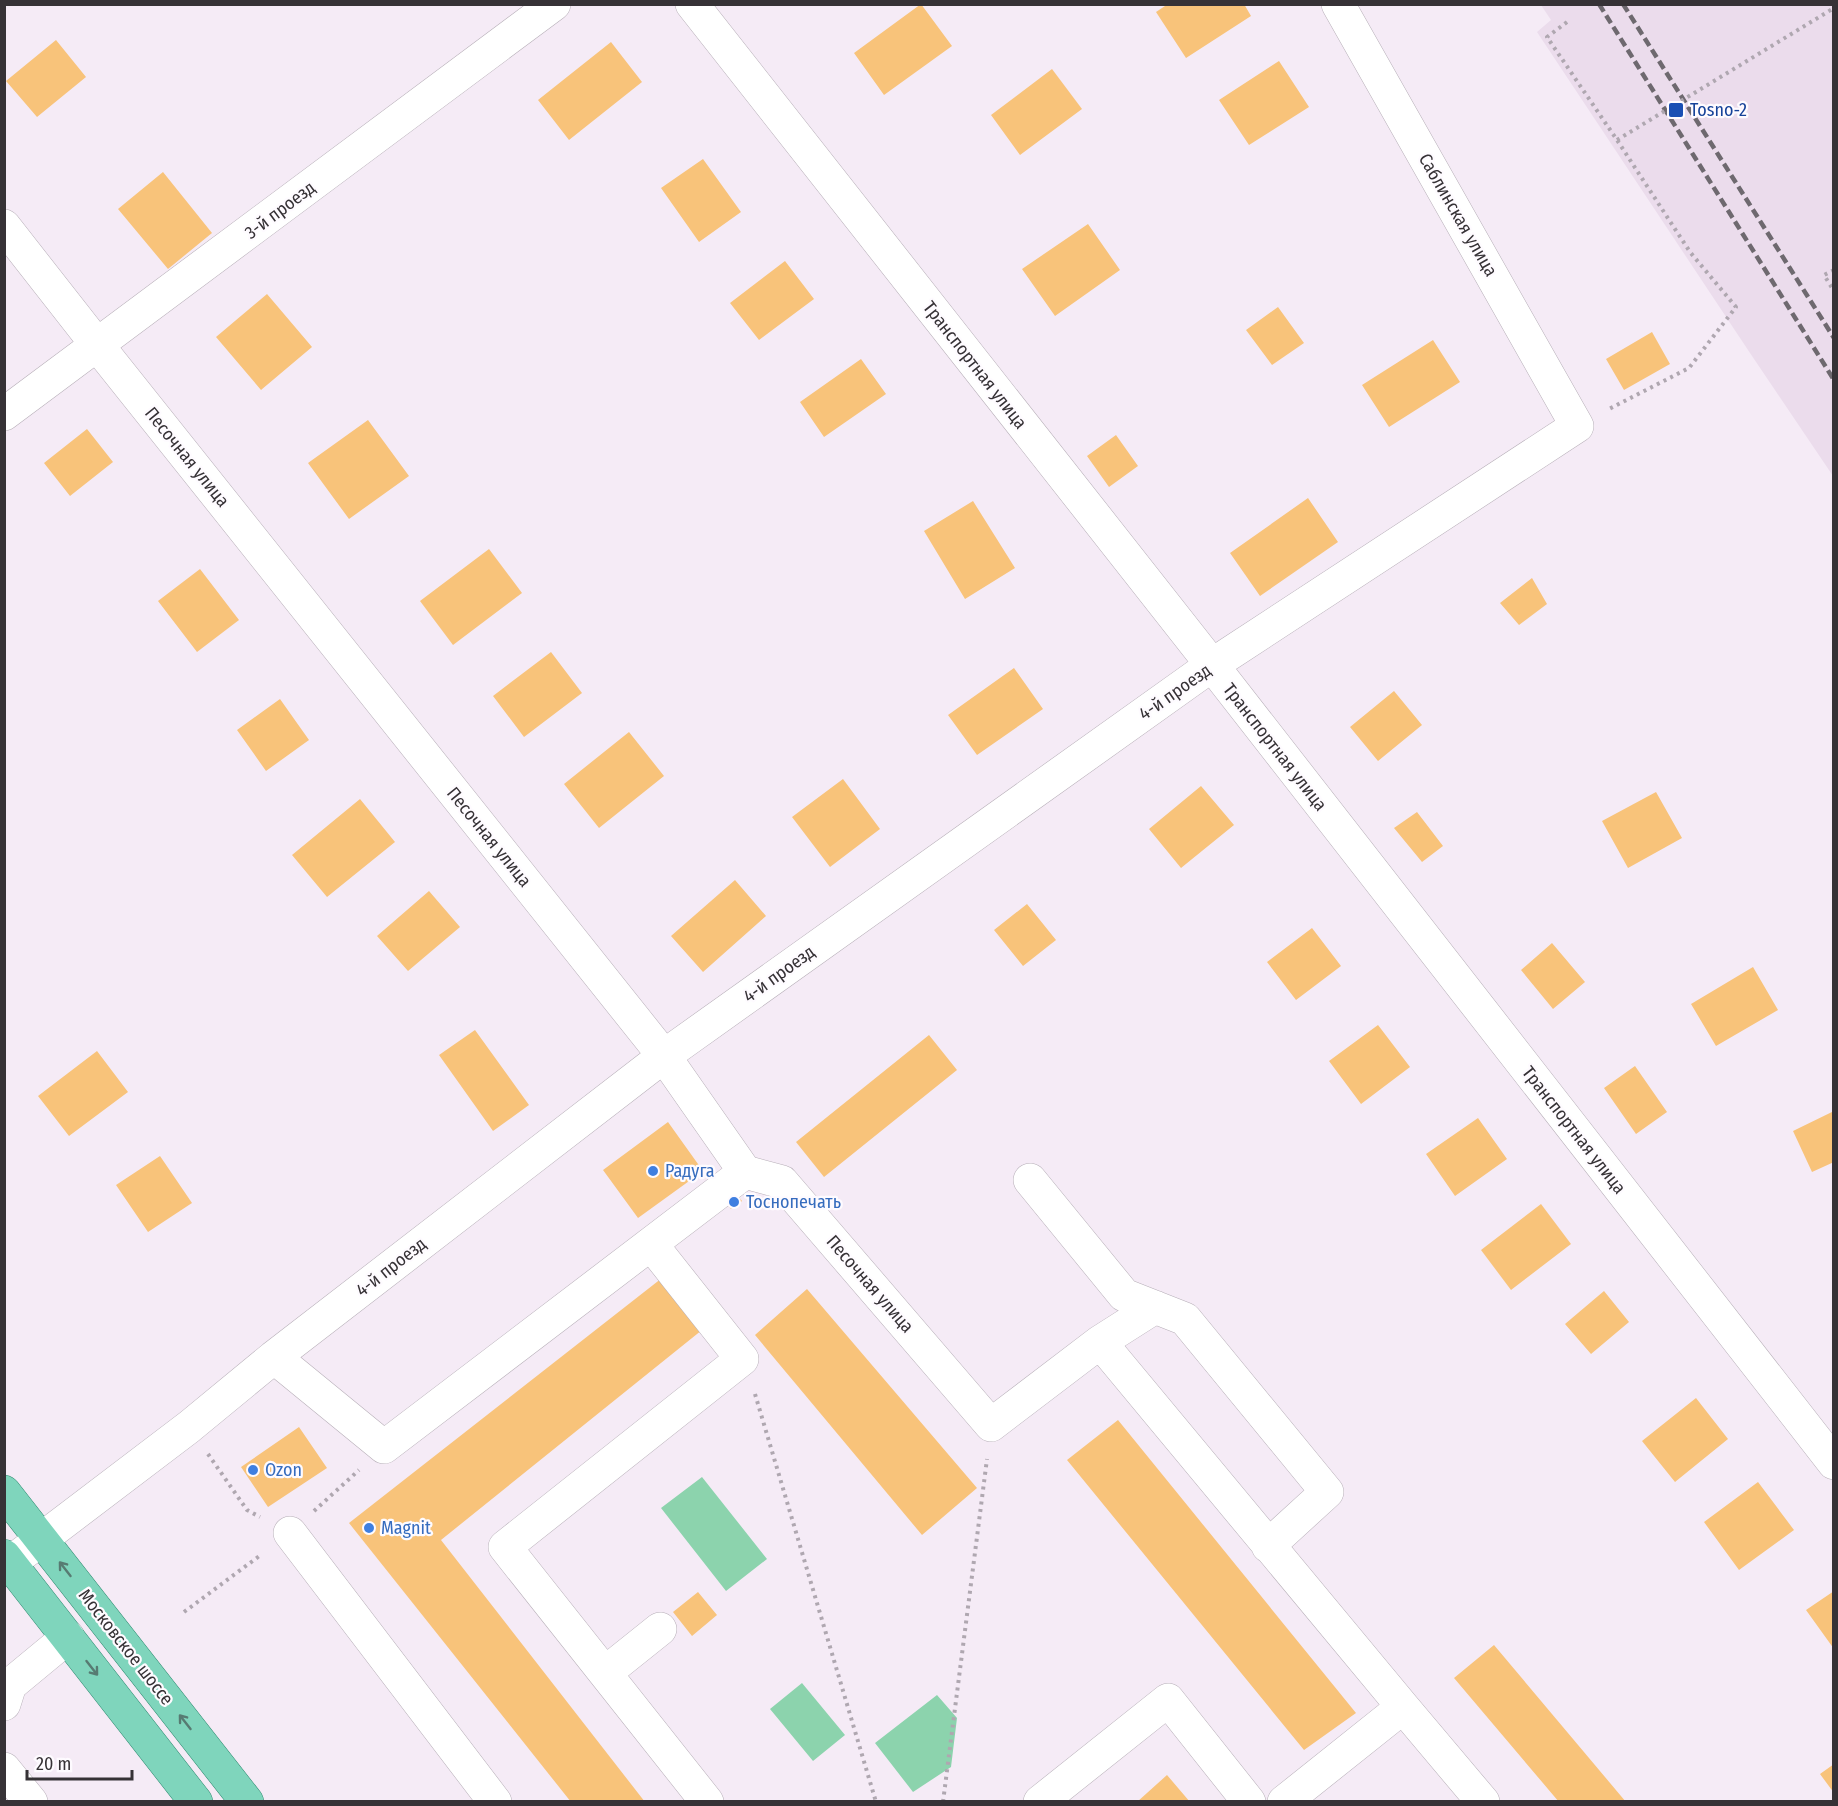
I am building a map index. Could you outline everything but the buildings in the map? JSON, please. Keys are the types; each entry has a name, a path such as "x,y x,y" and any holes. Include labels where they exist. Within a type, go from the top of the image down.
{"main road":[{"name":"Московское шоссе","path":"4,1491 247,1802"},
{"path":"7,1559 196,1802"}],"street":[{"name":"3-й проезд","path":"4,414 554,4"},
{"name":"Транспортная улица","path":"692,4 1212,665 1833,1463"},
{"name":"Саблинская улица","path":"1338,4 1577,426"},
{"name":"Песочная улица","path":"4,226 664,1056 745,1172 782,1182 990,1437"},
{"name":"4-й проезд","path":"7,1559 42,1539 189,1427 274,1357 664,1056 1212,665 1577,426"},
{"path":"274,1357 384,1447 745,1172"},
{"path":"1030,1180 1124,1295 1185,1319 1326,1492 1268,1545"},
{"path":"651,1244 742,1359 505,1547 707,1802"},
{"path":"990,1437 1100,1342 1155,1307"},
{"path":"1100,1342 1484,1802"},
{"path":"290,1533 495,1802"},
{"path":"605,1673 660,1629"},
{"path":"4,1704 10,1685 68,1637"},
{"path":"1041,1802 1168,1700 1249,1802"},
{"path":"1284,1802 1403,1707"},
{"path":"4,1769 31,1802"}],"path":[{"path":"1617,140 1833,8"},
{"path":"1567,22 1547,37 1690,252 1736,307 1689,368 1577,426"},
{"path":"1833,270 1824,275 1833,291"},
{"path":"753,1388 876,1802"},
{"path":"189,1427 247,1510 290,1533"},
{"path":"943,1802 990,1437"},
{"path":"184,1612 290,1533 384,1447"}],"shaded area":[{"path":"1541,5 1833,5 1833,476 1537,32 1551,20"}],"green space":[{"path":"702,1477 767,1559 726,1591 661,1508"},
{"path":"802,1683 845,1735 813,1761 770,1709"},
{"path":"937,1695 957,1718 951,1767 913,1792 875,1743"}],"railway":[{"path":"1599,4 1834,380"},
{"path":"1623,4 1834,338"}],"place":[{"name":"Tosno-2","path":"1676,110"},
{"name":"Радуга","path":"653,1171"},
{"name":"Тоснопечать","path":"734,1202"},
{"name":"Ozon","path":"253,1470"},
{"name":"Magnit","path":"369,1528"}]}
